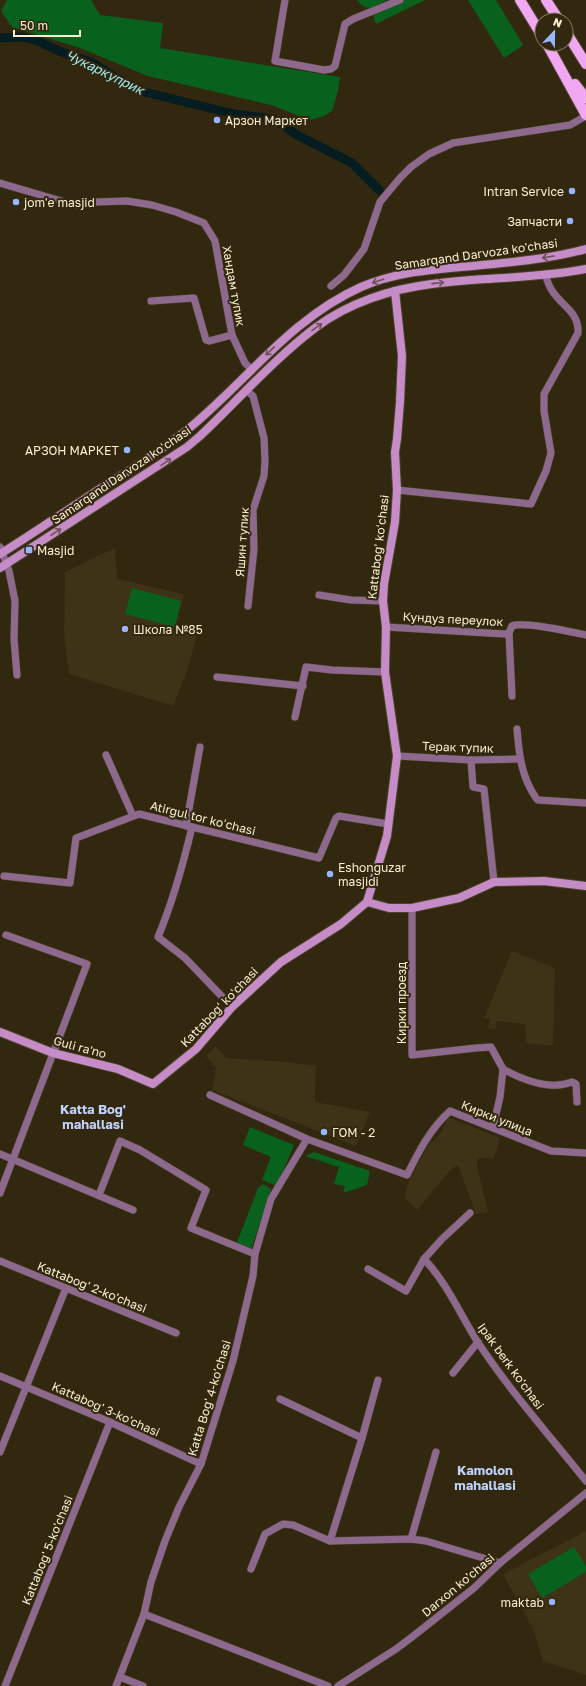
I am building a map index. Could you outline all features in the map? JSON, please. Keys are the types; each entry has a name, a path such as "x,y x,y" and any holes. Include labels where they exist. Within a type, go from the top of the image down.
{"main road":[{"path":"520,0 534,23"},
{"path":"546,0 554,12"},
{"path":"574,45 586,64"},
{"path":"552,52 586,115"},
{"path":"555,57 586,98"},
{"name":"Samarqand Darvoza ko'chasi","path":"220,400 251,369 305,320 332,302 363,287 407,274 549,257 586,249"},
{"path":"519,261 514,264 512,270 515,275 520,277"},
{"path":"545,274 586,269"},
{"name":"Samarqand Darvoza koʻchasi","path":"3,566 152,471 200,436 285,354 315,328 356,304 395,292 431,284 545,274"},
{"name":"Kattabogʻ koʻchasi","path":"153,1084 196,1049 232,1007 281,962 341,924 367,902 387,836 397,756 386,672 386,627 383,601 384,584 395,522 397,490 395,452 400,402 402,356 395,292"},
{"name":"Samarqand Darvoza koʻchasi","path":"1,551 145,460 192,426 220,400"},
{"path":"145,460 152,471"},
{"path":"367,902 389,908 412,908 459,898 494,882 544,881 586,886"},
{"name":"Guli ra'no","path":"0,1032 53,1053 118,1069 153,1084"}],"street":[{"path":"285,0 276,61 324,70 335,66 345,24 353,19 400,0"},
{"path":"331,286 344,275 364,249 380,202 411,167 429,154 453,143 570,125 586,115"},
{"name":"Хандам тупик","path":"0,183 75,205 96,202 127,201 152,205 204,222 215,241 232,334 245,363 251,369"},
{"path":"397,490 531,504 546,471 551,453 544,411 544,394 578,333 578,326 575,316 552,291 545,274"},
{"path":"151,302 194,298 206,340 209,341 232,334"},
{"name":"Яшин тупик","path":"246,391 253,396 265,449 264,476 253,510 254,549 248,606"},
{"path":"1,551 3,566 15,601 14,640 17,675"},
{"path":"319,595 351,600 383,601"},
{"name":"Кундуз переулок","path":"386,627 505,634 509,633 512,626 516,625 538,626 586,635"},
{"path":"509,633 512,696"},
{"path":"295,717 306,667 332,670 386,672"},
{"path":"217,677 303,686"},
{"path":"517,729 519,759 523,774 537,799 586,804"},
{"path":"200,747 183,865 171,904 158,937 184,958 232,1007"},
{"path":"106,755 133,816"},
{"name":"Терак тупик","path":"397,756 471,760 519,759"},
{"path":"471,760 473,787 484,789 494,882"},
{"name":"Atirgul tor koʻchasi","path":"4,876 70,884 76,838 139,814 319,858 336,818 339,816 388,824"},
{"name":"Кирки проезд","path":"412,908 412,1055 491,1047 503,1069"},
{"path":"0,1194 87,964 6,935"},
{"path":"493,1127 500,1097 503,1069 517,1076 548,1086 564,1085 572,1082 576,1084 577,1102"},
{"name":"Кирки улица","path":"210,1095 307,1139 407,1175 426,1138 437,1122 450,1111 551,1151 586,1153"},
{"name":"Katta Bog' 4-ko'chasi","path":"116,1686 144,1614 151,1582 164,1541 179,1507 201,1464 233,1361 253,1276 255,1254 271,1199 307,1139"},
{"path":"99,1195 120,1141 140,1150 206,1190 192,1228 255,1254"},
{"path":"0,1154 133,1210"},
{"path":"368,1269 406,1291 424,1259 442,1239 470,1213"},
{"name":"Ipak berk ko'chasi","path":"424,1259 435,1271 478,1342 522,1402 586,1481"},
{"name":"Kattabog' 2-ko'chasi","path":"0,1261 176,1333"},
{"path":"0,1452 66,1288"},
{"path":"453,1373 478,1342"},
{"name":"Kattabog' 3-ko'chasi","path":"0,1376 110,1422 201,1464"},
{"path":"330,1541 362,1438 378,1380"},
{"path":"280,1400 362,1438"},
{"name":"Kattabog' 5-ko'chasi","path":"5,1686 110,1422"},
{"path":"411,1539 436,1452"},
{"name":"Darxon ko'chasi","path":"338,1686 396,1649 474,1588 500,1563 586,1493"},
{"path":"251,1568 265,1534 283,1524 293,1525 330,1541 411,1539 426,1541 500,1563"},
{"path":"144,1614 328,1686"},
{"path":"120,1677 143,1686"}],"shaded area":[{"name":"Школа №85","path":"115,548 117,579 184,594 176,627 198,631 187,671 173,706 69,674 64,636 65,572"},
{"path":"512,951 555,968 553,1046 526,1043 525,1024 497,1021 495,1030 488,1028 490,1019 484,1018"},
{"path":"216,1046 226,1058 288,1062 316,1066 315,1102 370,1112 356,1146 212,1090 216,1068 206,1056"},
{"path":"448,1117 500,1138 494,1158 477,1158 477,1166 488,1212 476,1214 458,1165 450,1170 417,1210 404,1198 409,1181 427,1147 441,1133"},
{"name":"maktab","path":"586,1531 586,1675 543,1661 533,1629 503,1574"}],"green space":[{"path":"7,0 91,0 100,15 163,23 160,48 340,77 338,91 332,111 324,116 310,120 271,105 148,76 80,48 12,27 1,11"},
{"path":"357,0 387,0 370,9 363,6"},
{"path":"404,0 425,0 376,24 373,15"},
{"path":"468,0 496,0 523,45 504,58"},
{"path":"132,588 181,601 175,627 125,614"},
{"path":"250,1127 294,1145 277,1186 262,1180 271,1157 243,1145"},
{"path":"314,1152 370,1171 367,1185 343,1193 345,1186 334,1184 339,1167 305,1156"},
{"path":"263,1184 271,1189 251,1250 236,1245 258,1188"},
{"path":"574,1547 586,1566 586,1572 542,1598 528,1574"}],"waterway":[{"name":"Чукаркуприк","path":"0,38 23,37 38,41 59,51 93,63 136,90 234,114 274,119 297,135 352,163 379,190"}],"place":[{"name":"Арзон Маркет","path":"217,120"},
{"name":"Intran Service","path":"572,191"},
{"name":"jom'e masjid","path":"16,202"},
{"name":"Запчасти","path":"570,221"},
{"name":"АРЗОН МАРКЕТ","path":"127,450"},
{"name":"Masjid","path":"29,550"},
{"name":"Школа №85","path":"125,629"},
{"name":"Eshonguzar masjidi","path":"330,874"},
{"name":"ГОМ - 2","path":"324,1132"},
{"name":"maktab","path":"552,1602"}],"district":[{"name":"Katta Bog' mahallasi","path":"93,1116"},
{"name":"Kamolon mahallasi","path":"485,1478"}]}
